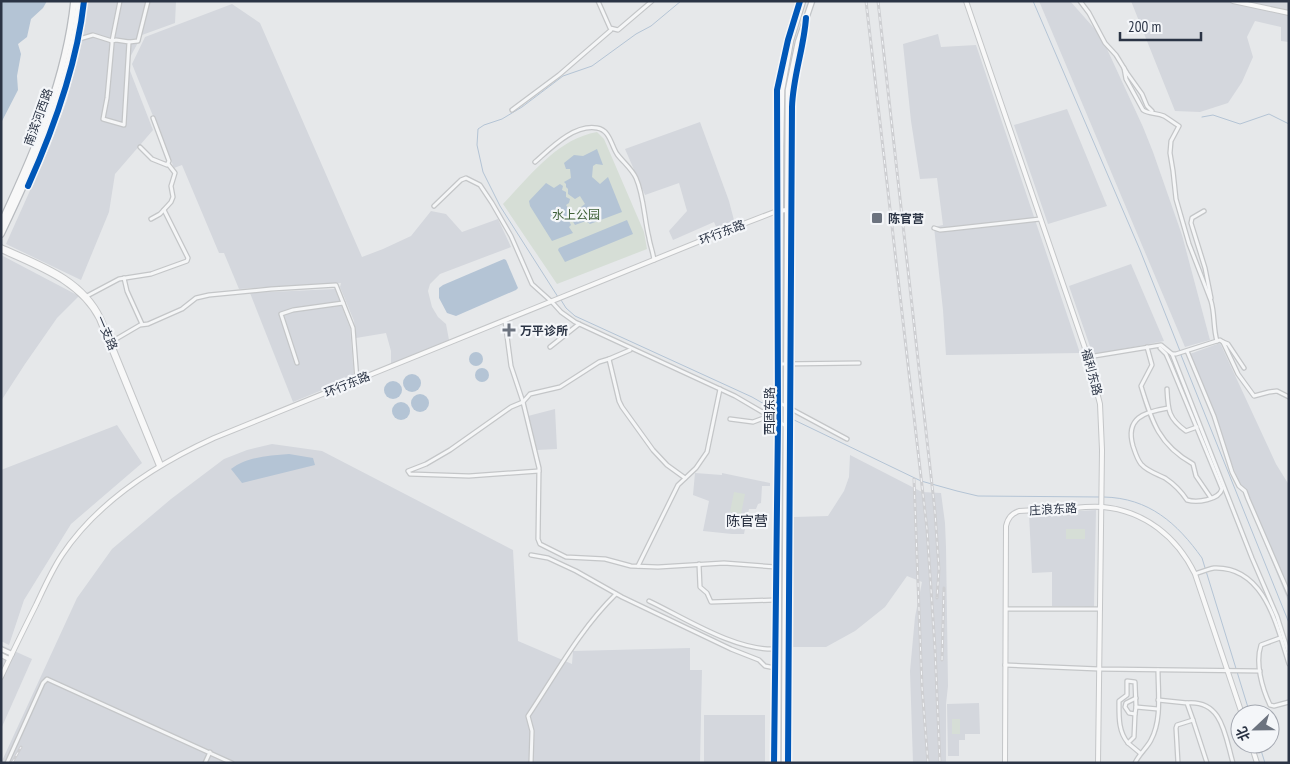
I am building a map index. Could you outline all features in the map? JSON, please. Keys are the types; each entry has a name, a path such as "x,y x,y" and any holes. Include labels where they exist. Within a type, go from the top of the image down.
{"highway":[{"name":"南滨河西路","path":"1,223 22,178 54,95 72,40 74,1"},
{"name":"南滨河西路","path":"1,234 27,180 59,96 79,1"}],"main road":[{"name":"西固东路","path":"785,210 781,147 782,90 791,40 801,1"},
{"name":"西固东路","path":"776,763 778,567 786,364 784,315 788,90 791,71 812,1"},
{"name":"西固东路","path":"783,422 784,763"}],"street":[{"path":"28,186 44,150 69,75 72,40 84,1"},
{"path":"120,1 112,42 107,98 103,119 124,126 129,42"},
{"path":"72,40 93,35 112,42 116,40 138,41 148,1"},
{"path":"598,1 604,18 612,30"},
{"path":"512,110 559,76 612,30 618,30 652,1"},
{"name":"福利东路","path":"966,1 1088,357 1100,404 1102,450 1098,763"},
{"path":"1080,1 1089,13 1104,43 1116,55 1139,89 1147,106 1153,112 1179,126 1171,141 1170,153 1176,199 1214,310 1214,329 1217,341"},
{"path":"1233,1 1289,13"},
{"path":"1124,68 1126,79 1143,110 1153,112"},
{"path":"151,220 164,210 173,197 171,186 175,173 168,164 169,161 152,118"},
{"path":"536,162 564,138 575,132 596,128 606,132 617,154 636,176 649,238 653,248 654,260"},
{"path":"140,147 152,159 168,164"},
{"path":"434,206 461,180 466,178 480,185 511,236 532,284 553,301 561,312 579,324 735,396 783,422"},
{"path":"87,296 99,291 108,284 124,278 158,272 186,261 188,258 185,251 164,210"},
{"path":"785,210 786,364 859,363"},
{"path":"785,210 783,422 788,763"},
{"name":"环行东路","path":"1,677 49,579 70,544 89,522 111,502 160,465 214,438 654,260 785,210"},
{"path":"1204,211 1192,218 1191,223 1208,278 1211,301"},
{"path":"934,228 940,230 1040,219"},
{"name":"一支路","path":"1,248 68,280 87,296 98,312 111,342 160,465"},
{"name":"一支路","path":"1,248 67,282 79,291 89,303 99,319 160,465"},
{"path":"124,278 127,291 142,324"},
{"path":"111,342 142,324 148,324 182,309 196,298 209,295 336,285 353,328 357,380"},
{"path":"297,363 281,314 294,310 343,304"},
{"path":"505,321 511,366 523,402 539,472 538,539 540,544 566,557 604,559 631,566 658,567 724,563 778,567 775,600 777,649 748,647 731,641 649,601"},
{"path":"550,347 579,324"},
{"path":"1172,354 1220,340 1228,344 1244,368"},
{"path":"1223,342 1238,374 1254,396 1277,392 1289,397"},
{"path":"1088,357 1161,345 1172,354 1252,558 1277,616 1289,654"},
{"path":"1147,347 1152,365 1141,386 1155,427 1166,443 1182,458 1193,464 1196,476 1210,498"},
{"path":"1160,348 1166,354 1197,427 1222,489 1220,495 1192,501 1187,500 1177,487 1142,466 1135,453 1130,430 1132,424 1149,411 1168,408"},
{"path":"539,472 469,476 410,474 408,472 442,455 511,407 523,402 530,394 560,387 599,362 630,350"},
{"path":"1186,351 1214,416 1232,472 1239,486 1245,491 1289,594"},
{"path":"609,359 619,401 622,406 653,450 667,465 685,478"},
{"path":"638,566 678,485 700,463 707,452 720,389"},
{"path":"1167,389 1168,408 1172,419 1186,431 1197,427"},
{"path":"784,407 847,439"},
{"path":"730,419 753,422 769,416"},
{"path":"1101,505 1132,513 1154,524 1174,542 1190,564 1196,574 1230,671 1239,704"},
{"name":"庄浪东路","path":"1005,763 1006,526 1008,520 1019,511 1101,505"},
{"path":"530,556 548,558 616,594 731,649 759,660 765,666 777,669"},
{"path":"699,564 700,587 707,593 711,602 775,600"},
{"path":"1196,574 1210,569 1224,569 1236,572 1254,582 1270,608 1289,664"},
{"path":"531,763 532,731 528,716 587,627 616,594"},
{"path":"1006,609 1100,609"},
{"path":"1280,638 1267,641 1261,645 1258,653 1260,671 1270,705 1287,704"},
{"path":"1,649 12,654"},
{"path":"1,655 9,659"},
{"path":"1005,665 1099,669 1260,671"},
{"path":"1135,763 1140,753 1150,743 1156,728 1158,670"},
{"path":"7,763 42,683 47,679 232,763"},
{"path":"1128,743 1134,737 1136,698 1135,682 1127,681 1127,696 1120,701 1119,707 1120,729 1128,743 1140,753"},
{"path":"1125,707 1126,703 1136,698"},
{"path":"1158,700 1205,704 1218,716 1233,763"},
{"path":"1188,703 1207,763"},
{"path":"1119,707 1125,707"},
{"path":"1125,707 1129,713 1134,714"},
{"path":"1136,708 1158,710"},
{"path":"1178,763 1177,725 1193,720"},
{"path":"205,763 210,752"}],"shaded area":[{"path":"86,1 176,1 175,23 142,35 127,63 153,130 115,174 109,212 81,280 6,244 50,146 67,100 77,59"},
{"path":"1039,1 1070,1 1101,36 1153,152 1182,235 1210,340 1185,347"},
{"path":"1131,1 1289,1 1289,42 1281,41 1281,27 1255,21 1247,37 1253,57 1242,82 1228,103 1200,112 1175,111"},
{"path":"232,4 260,23 362,257 411,236 431,211 446,214 462,232 498,219 511,247 440,274 430,284 428,291 432,307 438,317 446,324 449,340 391,365 391,351 386,333 356,338 354,321 340,287 341,283 239,289 224,253 219,253 182,165 174,168 132,64 145,37"},
{"path":"938,34 941,47 976,45 1080,353 946,355 934,227 943,225 937,178 920,179 911,121 903,44"},
{"path":"1067,109 1107,206 1048,224 1014,125"},
{"path":"700,122 729,201 735,224 718,231 714,222 673,240 669,231 687,211 679,183 645,195 625,149"},
{"path":"1,255 79,296 57,318 1,401"},
{"path":"1131,264 1164,341 1093,355 1069,286"},
{"path":"335,289 350,328 354,377 293,402 250,293"},
{"path":"1220,343 1276,464 1289,485 1289,603 1187,355"},
{"path":"555,409 557,449 537,450 528,416"},
{"path":"117,425 142,463 71,524 24,600 9,645 1,641 1,470"},
{"path":"272,444 322,451 513,550 518,641 572,664 573,651 690,648 690,670 702,670 700,763 1,763 77,598 112,549 171,499 224,459 247,450"},
{"path":"850,455 922,492 941,493 946,547 948,686 946,704 946,763 913,763 910,671 915,617 922,582 907,576 885,607 855,631 826,647 789,647 794,517 828,516 844,491 849,477"},
{"path":"695,473 722,475 722,473 770,483 770,486 762,486 761,503 758,504 756,509 749,509 744,534 703,531 709,501 693,495"},
{"path":"1096,510 1094,607 1052,606 1052,572 1032,573 1029,514"},
{"path":"1,645 32,659 1,729"},
{"path":"979,703 980,734 965,734 965,740 959,740 959,756 948,756 947,704"},
{"path":"704,715 765,715 765,763 704,763"}],"green space":[{"name":"水上公园","path":"597,132 604,139 644,232 647,249 557,284 503,204 557,150 569,142"},
{"path":"734,492 745,494 741,514 730,512"},
{"path":"1066,529 1085,529 1085,539 1066,539"},
{"path":"952,719 960,719 960,734 952,734"}],"water":[{"path":"1,1 47,1 43,8 31,19 27,37 18,44 21,54 17,76 18,90 1,123"},
{"path":"597,149 603,165 596,164 593,166 592,177 600,184 608,177 622,212 590,224 586,221 575,225 572,220 573,213 585,204 580,196 575,199 568,194 568,189 564,182 571,178 570,169 566,169 564,163 574,155 583,156"},
{"path":"546,183 554,188 560,184 563,186 562,190 566,192 566,197 570,199 566,205 571,225 569,227 573,233 552,241 530,206 529,201"},
{"path":"627,220 633,234 565,262 558,250 559,248"},
{"path":"504,259 518,288 516,290 456,316 447,313 439,298 439,288"},
{"path":"476,352 481,354 483,359 481,364 476,366 471,364 469,359 471,354"},
{"path":"482,368 487,370 489,375 487,380 482,382 477,380 475,375 477,370"},
{"path":"412,374 418,377 421,383 418,389 412,392 406,389 403,383 406,377"},
{"path":"393,381 399,384 402,390 399,396 393,399 387,396 384,390 387,384"},
{"path":"420,394 426,397 429,403 426,409 420,412 414,409 411,403 414,397"},
{"path":"401,402 407,405 410,411 407,417 401,420 395,417 392,411 395,405"},
{"path":"289,454 313,458 315,465 242,483 231,469 244,461 266,456"}],"waterway":[{"path":"558,297 500,206 483,172 477,145 478,129 502,119 522,107 563,76 592,66 636,34 651,26 681,1"},
{"path":"1033,1 1140,250 1180,351"},
{"path":"1202,117 1213,115 1240,124 1269,114 1289,124"},
{"path":"561,300 566,308 575,316 752,397 778,412"},
{"path":"1181,355 1289,623"},
{"path":"790,418 921,481 957,491 978,496 1100,497"},
{"path":"1104,497 1120,498 1135,502 1160,515 1182,534 1202,558 1247,704"},
{"path":"1262,754 1265,763"}],"railway":[{"path":"866,1 927,529 940,763"},
{"path":"878,1 935,512 939,569 937,598"},
{"path":"914,479 922,687 928,763"},
{"path":"942,660 944,588"},
{"path":"12,763 21,747"}],"cycle path":[{"path":"28,186 47,142 63,96 76,49 84,1"},
{"path":"774,763 778,421 777,90 788,40 800,1"},
{"path":"788,763 792,107 794,84 806,18"}],"place":[{"name":"陈官营","path":"877,218"},
{"name":"万平诊所","path":"509,330"}],"district":[{"name":"陈官营","path":"747,521"}]}
